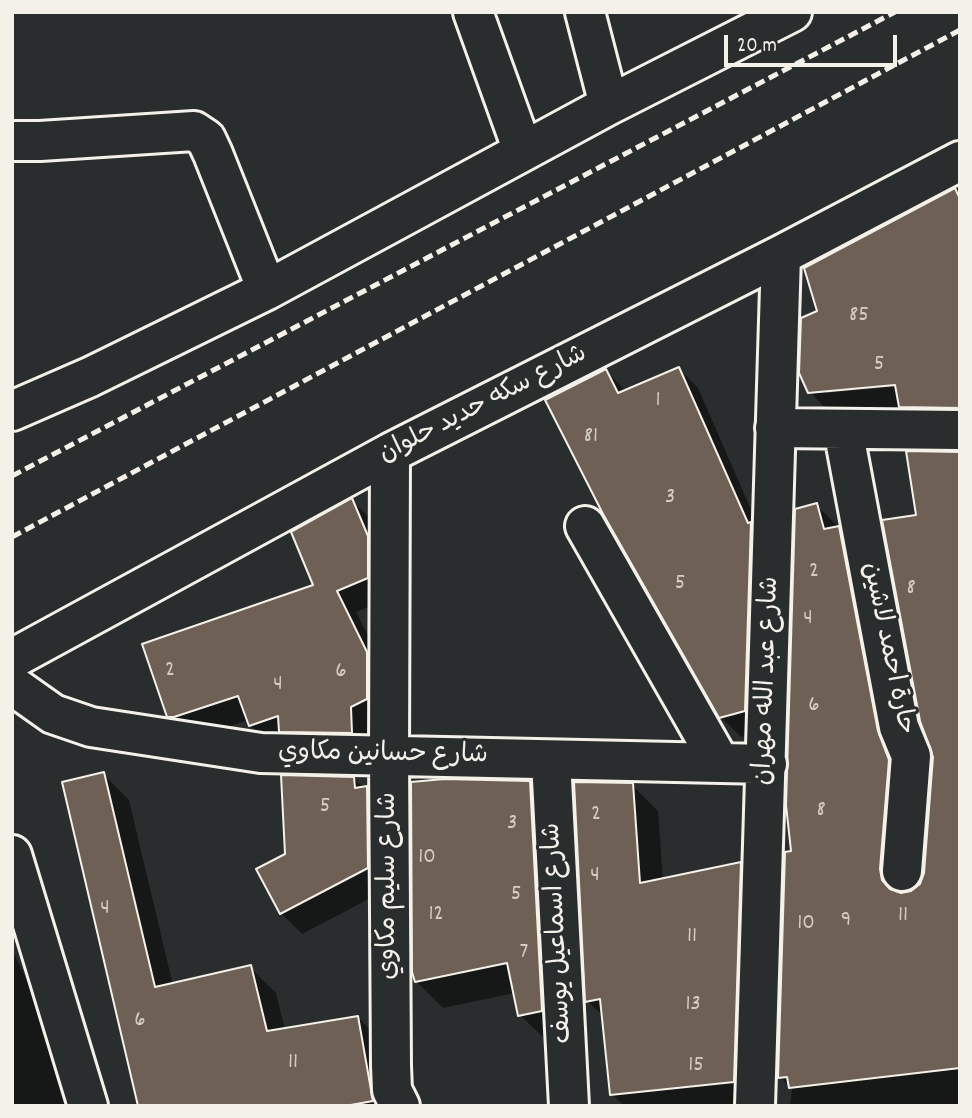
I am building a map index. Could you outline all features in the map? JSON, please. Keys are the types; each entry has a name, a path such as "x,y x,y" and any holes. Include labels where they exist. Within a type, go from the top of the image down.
{"street":[{"path":"473,12 523,151"},
{"path":"585,12 609,105"},
{"path":"12,411 90,377 267,290 609,105 731,27 792,12"},
{"path":"12,141 194,131 206,139 213,154 267,290"},
{"name":"شارع سكه حديد حلوان","path":"12,659 390,453 960,161"},
{"name":"شارع عبد الله مهران","path":"755,1106 781,255"},
{"path":"775,428 960,430"},
{"name":"حارة احمد لاشين","path":"843,429 899,727 911,756 902,871"},
{"name":"شارع سليم مكاوي","path":"390,453 391,1078 392,1090 400,1106"},
{"path":"585,526 720,763"},
{"name":"شارع حسانين مكاوي","path":"12,685 53,714 91,727 261,753 767,764"},
{"name":"شارع اسماعيل يوسف","path":"551,760 569,1106"},
{"path":"12,855 88,1106"}],"building":[{"path":"955,188 960,199 960,408 899,407 895,385 808,393 799,373 801,318 817,311 804,268"},
{"path":"679,367 748,523 751,522 745,711 719,718 603,514 545,400 606,369 618,393"},
{"path":"906,451 960,452 960,1068 789,1088 787,1077 778,1078 785,852 791,851 786,805 795,509 817,503 824,529 839,526 878,731 889,760 880,869 882,880 890,889 901,893 911,891 920,884 924,873 933,757 920,721 882,520 916,515"},
{"path":"352,498 368,536 368,578 337,591 367,652 367,699 351,707 352,733 279,732 278,716 249,726 238,696 167,717 142,644 313,585 291,532"},
{"path":"104,772 155,987 251,965 267,1031 358,1016 373,1101 345,1106 138,1106 62,782"},
{"path":"281,775 354,777 355,788 367,786 368,868 280,914 256,869 285,854"},
{"path":"444,779 530,781 542,1011 518,1016 507,963 415,982 412,972 411,782"},
{"path":"574,782 633,783 640,883 741,862 734,1082 610,1095 600,999 585,1002"}],"railway":[{"path":"12,476 895,12"},
{"path":"12,537 960,30"}]}
